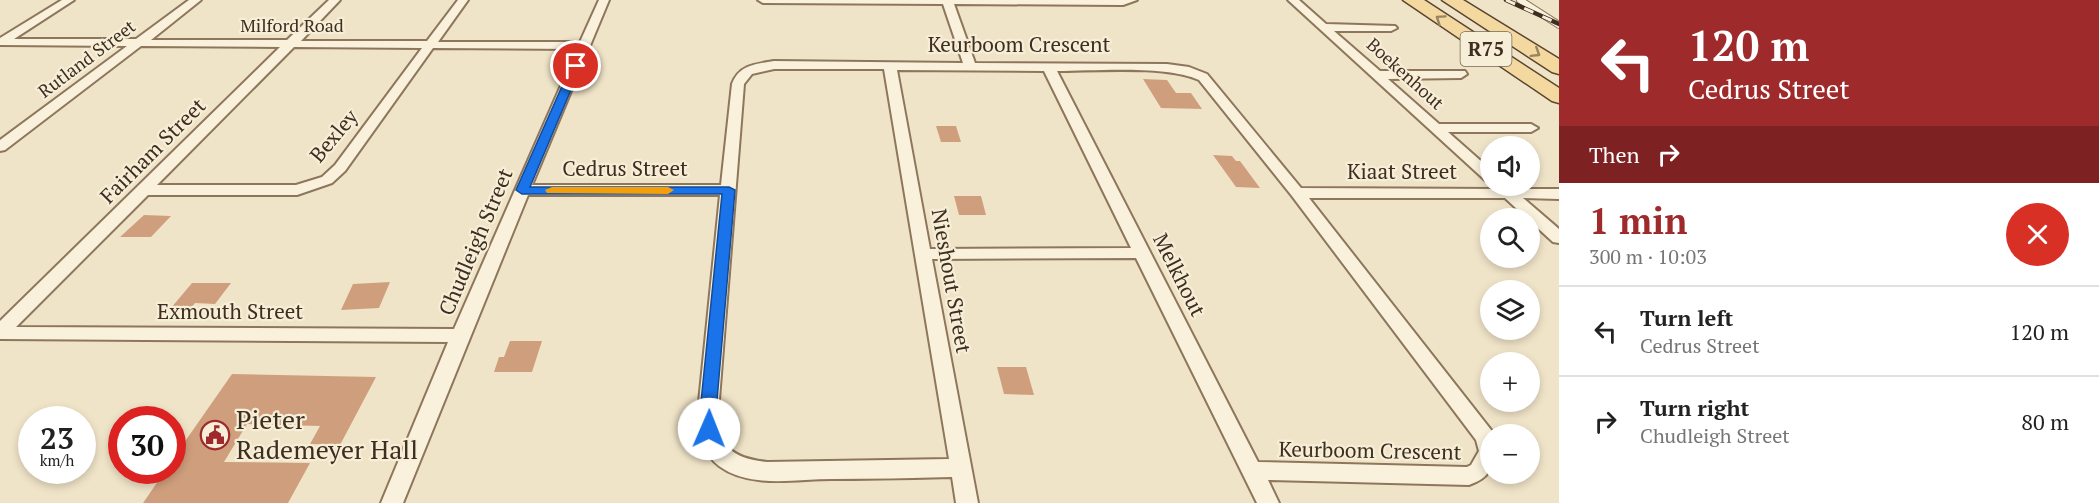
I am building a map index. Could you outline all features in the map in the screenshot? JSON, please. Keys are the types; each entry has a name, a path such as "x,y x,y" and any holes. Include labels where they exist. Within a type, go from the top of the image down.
{"main road":[{"name":"R75","path":"1412,0 1559,97"},
{"name":"R75","path":"1451,0 1559,68"}],"street":[{"path":"0,43 69,0"},
{"name":"Rutland Street","path":"0,147 196,0"},
{"name":"Fairham Street","path":"0,332 335,0"},
{"name":"Bexley","path":"143,190 297,190 327,180 340,168 463,0"},
{"name":"Chudleigh Street","path":"392,503 460,336 604,0"},
{"path":"763,0 948,2 1123,2 1132,0"},
{"name":"Boekenhout","path":"1293,0 1480,168"},
{"path":"948,2 970,66"},
{"path":"1322,27 1391,28"},
{"name":"Milford Road","path":"0,43 585,45"},
{"name":"Keurboom Crescent","path":"961,468 764,471 732,463 721,455 713,443 708,412 738,84 744,72 774,65 1167,68 1197,73 1211,84 1297,193 1485,437 1490,452 1479,471 1469,476 1252,471"},
{"name":"Nieshout Street","path":"890,67 968,503"},
{"name":"Melkhout","path":"1049,68 1268,503"},
{"path":"1375,75 1461,74"},
{"path":"1435,128 1531,128"},
{"name":"Kiaat Street","path":"1297,193 1480,189"},
{"name":"Cedrus Street","path":"522,190 729,190"},
{"name":"Kiaat Street","path":"1540,192 1559,194"},
{"path":"1512,196 1559,238"},
{"path":"924,254 1142,253"},
{"name":"Exmouth Street","path":"0,332 460,336"}],"lane":[{"path":"1520,0 1559,26"}],"building":[{"path":"1143,79 1167,80 1176,93 1191,93 1202,109 1161,108"},
{"path":"936,126 956,126 961,142 941,142"},
{"path":"1213,155 1232,156 1236,161 1240,161 1260,188 1236,187"},
{"path":"954,196 981,196 986,215 959,215"},
{"path":"144,215 171,216 151,237 120,237"},
{"path":"390,282 379,308 341,310 353,284"},
{"path":"192,283 231,283 215,304 195,303 191,308 171,308"},
{"path":"510,341 542,341 532,372 494,372 499,357 504,357"},
{"path":"997,367 1026,367 1034,395 1004,394"},
{"name":"Pieter Rademeyer Hall","path":"232,374 376,377 340,445 310,444 320,426 247,424 224,462 310,463 288,503 143,503 156,484 186,484 186,440"}],"railway":[{"path":"1506,0 1559,24"}],"slow traffic":[{"path":"552,190 668,190"}],"place":[{"name":"Pieter Rademeyer Hall","path":"215,435"}],"route":[{"path":"576,66 522,190 729,190 708,412 709,429"}]}
